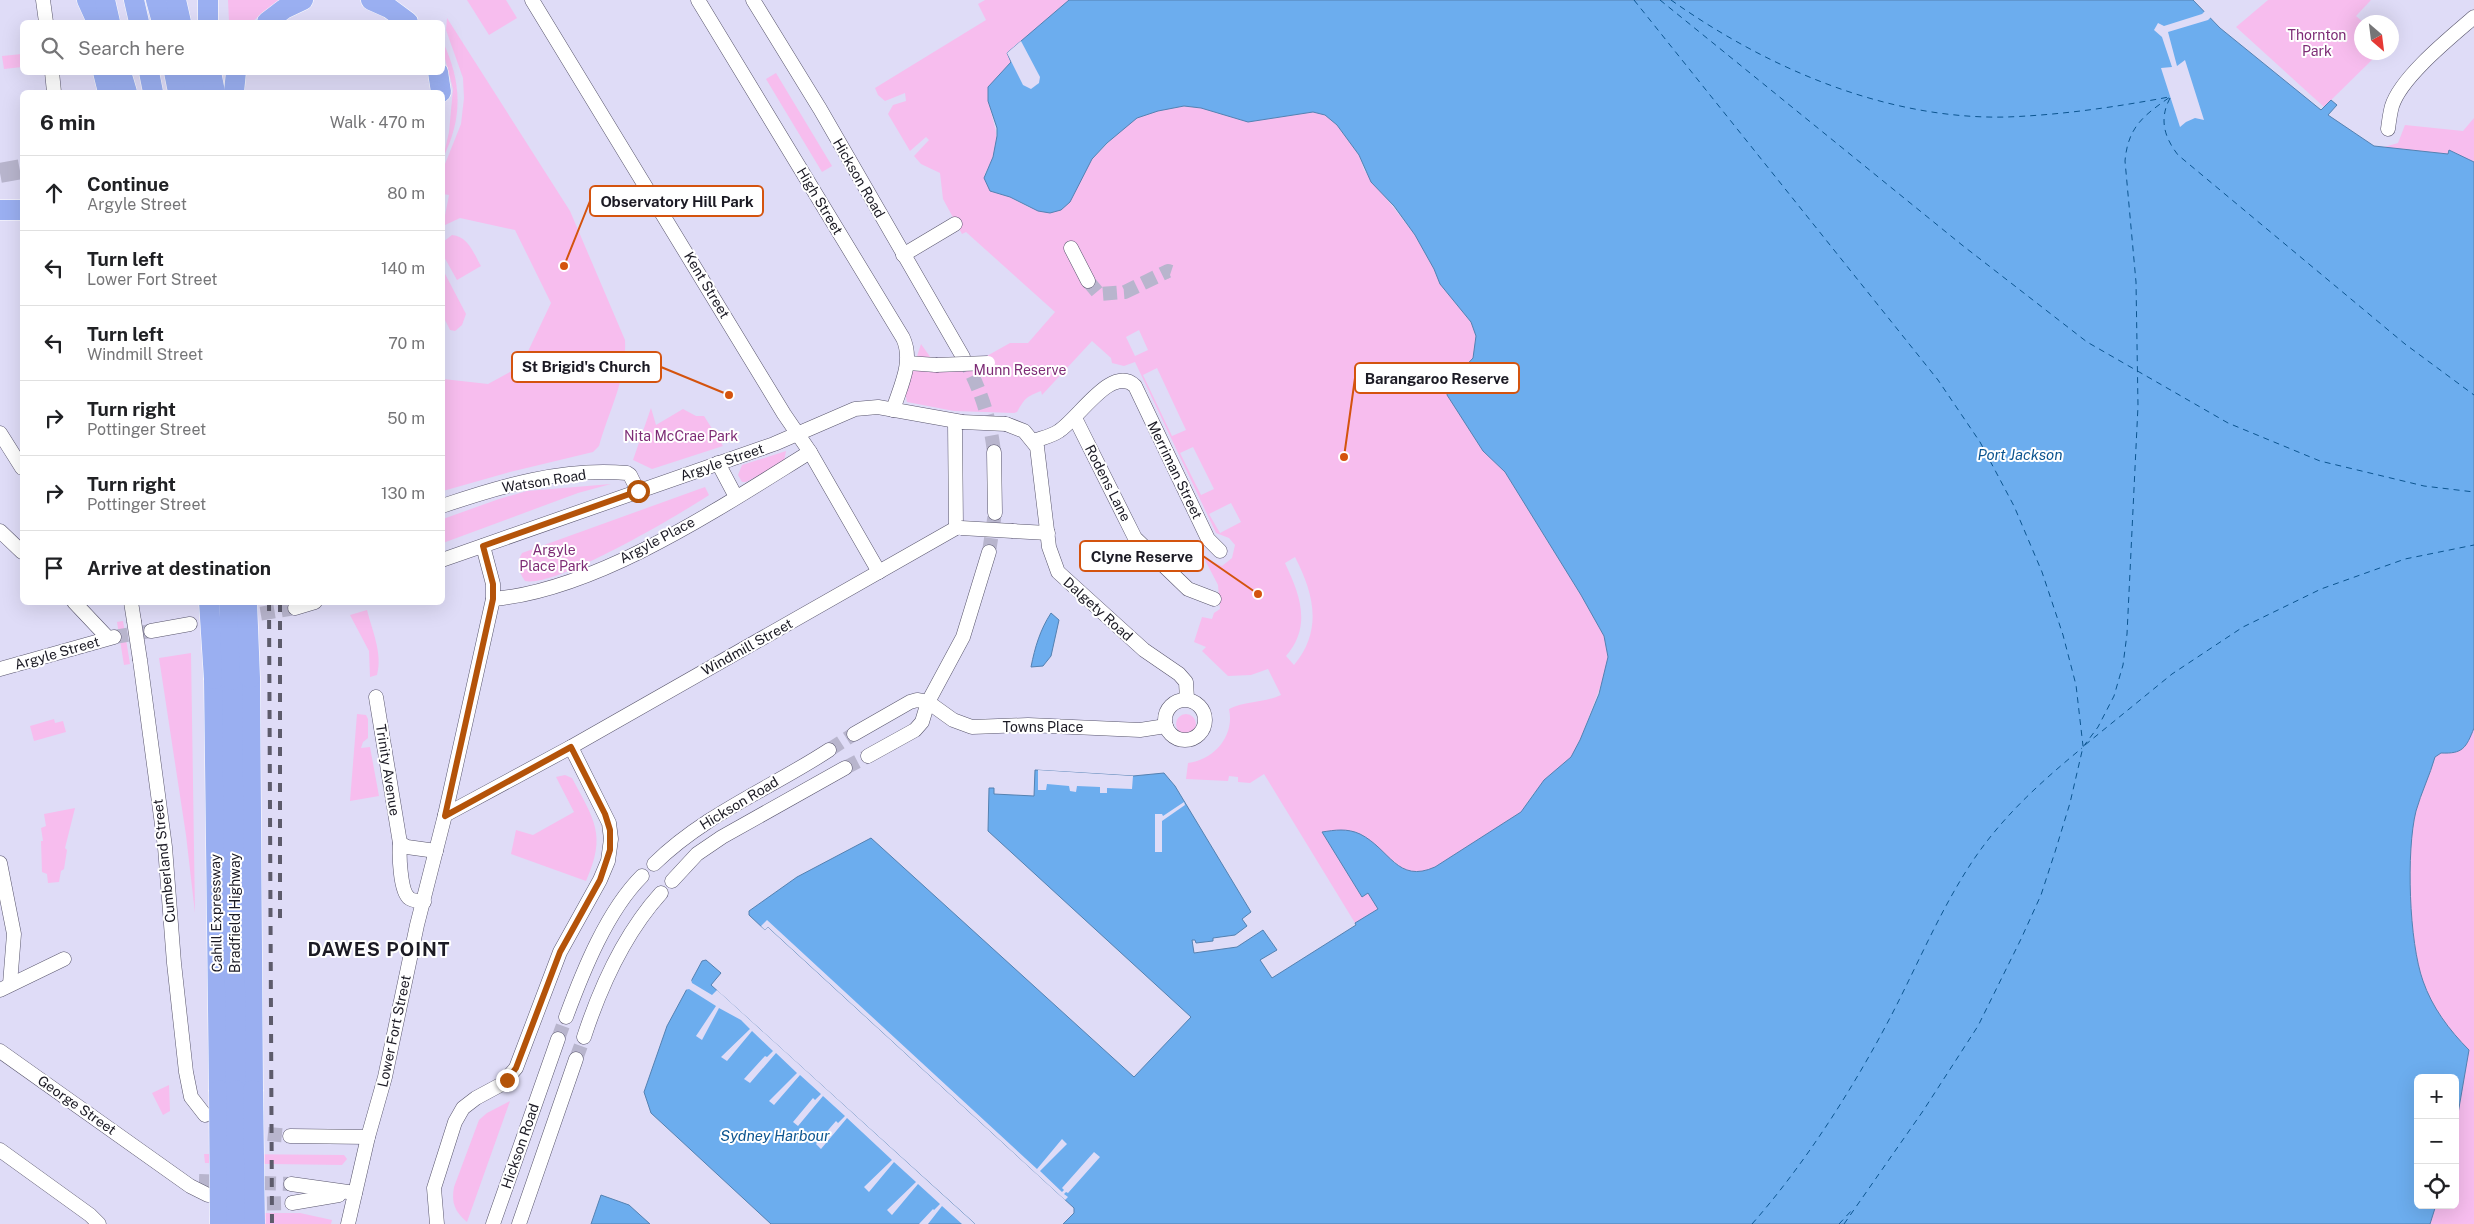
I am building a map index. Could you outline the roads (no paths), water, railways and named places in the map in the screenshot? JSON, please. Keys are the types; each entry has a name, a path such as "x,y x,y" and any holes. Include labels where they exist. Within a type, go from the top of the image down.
{"highway":[{"path":"86,20 87,0"},
{"path":"87,0 96,20"},
{"path":"105,0 110,20"},
{"path":"134,0 139,20"},
{"path":"156,0 161,20"},
{"path":"176,0 180,20"},
{"path":"208,0 208,20"},
{"path":"270,20 284,9 303,0"},
{"path":"371,0 389,8 405,20"},
{"path":"92,75 95,90"},
{"path":"104,75 108,90"},
{"path":"175,75 178,90"},
{"path":"193,75 196,90"},
{"path":"212,75 215,90"},
{"path":"234,90 236,75"},
{"path":"438,75 441,90"},
{"path":"0,210 20,210"},
{"name":"Cahill Expressway","path":"209,605 213,645 215,744 220,1224"},
{"name":"Bradfield Highway","path":"228,605 233,744 237,1224"},
{"name":"Bradfield Highway","path":"247,605 250,678 255,1224"}],"street":[{"path":"43,0 46,20"},
{"name":"Kent Street","path":"532,0 784,414 810,452 879,572"},
{"name":"High Street","path":"698,0 903,338 907,347 908,363 893,410"},
{"name":"Hickson Road","path":"753,0 820,109 963,357"},
{"path":"2388,129 2393,105 2404,86 2433,53 2474,17"},
{"path":"52,75 54,90"},
{"path":"903,255 955,224"},
{"path":"1071,248 1088,282"},
{"path":"908,363 936,365 988,363"},
{"name":"Merriman Street","path":"1075,418 1106,386 1115,380 1124,379 1135,386 1208,539 1220,551"},
{"name":"Argyle Street","path":"445,559 799,435 863,407 893,410 959,422 1006,424 1020,428 1034,441"},
{"path":"1034,441 1058,432 1075,418"},
{"name":"Rodens Lane","path":"1075,418 1135,538 1188,589 1214,600"},
{"path":"959,422 959,528 1048,532"},
{"path":"0,433 20,465"},
{"name":"Dalgety Road","path":"1034,441 1039,455 1050,555 1058,572 1144,650 1180,674 1186,682 1187,699"},
{"name":"Argyle Place","path":"493,599 522,596 553,588 640,552 810,452"},
{"path":"994,452 995,513"},
{"path":"718,463 736,497"},
{"name":"Watson Road","path":"445,505 497,488 537,479 582,474 627,472 638,491"},
{"name":"Windmill Street","path":"445,816 959,528"},
{"path":"0,531 20,550"},
{"name":"Lower Fort Street","path":"348,1224 368,1137 385,1077 493,599 491,575 483,546"},
{"path":"868,756 915,730 922,722 928,702 963,637 989,552"},
{"name":"Argyle Street","path":"0,669 111,638 77,605"},
{"name":"Cumberland Street","path":"131,605 165,847 174,963 186,1072 192,1097 205,1115"},
{"path":"294,608 304,605"},
{"path":"151,631 190,624"},
{"name":"Trinity Avenue","path":"376,697 400,843 399,862 405,893 410,899 424,902"},
{"path":"1187,699 1197,703 1206,718 1202,731 1198,736 1186,740 1173,737 1166,726 1166,713 1174,702 1187,699"},
{"path":"854,734 910,702 917,700 928,702"},
{"name":"Towns Place","path":"928,702 953,720 972,727 1028,725 1140,730 1166,726"},
{"path":"436,1224 434,1188 455,1122 463,1108 476,1098 502,1084 516,1068 560,952 600,880 608,861 611,840 609,823 571,747"},
{"name":"Hickson Road","path":"654,864 684,838 747,797 830,750"},
{"name":"Hickson Road","path":"672,881 697,854 722,837 845,768"},
{"path":"400,843 407,847 436,851"},
{"path":"0,863 14,934 4,988"},
{"path":"566,1017 583,970 625,895 642,876"},
{"path":"584,1037 604,980 646,910 661,893"},
{"path":"4,988 64,958"},
{"name":"Hickson Road","path":"492,1224 558,1039"},
{"name":"George Street","path":"0,1051 190,1186 208,1195"},
{"name":"Hickson Road","path":"519,1224 576,1058"},
{"path":"290,1136 368,1137"},
{"path":"0,1150 90,1215 99,1224"},
{"name":"George Street","path":"153,1159 178,1174 199,1181"},
{"path":"291,1184 355,1193"},
{"path":"292,1202 355,1193"}],"water":[{"name":"Port Jackson","path":"1069,0 2193,0 2220,28 2321,110 2331,100 2337,105 2328,115 2374,146 2448,154 2449,150 2474,162 2474,728 2466,745 2459,751 2441,753 2435,757 2416,811 2410,872 2412,921 2418,964 2423,981 2431,1000 2442,1018 2469,1050 2459,1108 2459,1074 2414,1074 2414,1209 2435,1209 2430,1224 1063,1224 1074,1213 1074,1208 768,927 765,930 749,915 749,911 797,877 871,838 1134,1077 1191,1017 988,831 989,788 994,788 994,794 1034,796 1035,770 1133,776 1164,773 1175,786 1251,912 1242,919 1247,926 1235,935 1196,943 1195,940 1192,940 1194,953 1237,947 1263,930 1277,950 1260,960 1272,978 1378,909 1368,893 1362,897 1322,832 1346,830 1360,834 1370,840 1394,863 1411,871 1422,871 1435,867 1521,812 1544,780 1571,757 1599,694 1608,657 1604,636 1581,595 1505,472 1483,451 1447,395 1448,385 1473,358 1476,336 1471,322 1440,284 1415,235 1394,206 1371,182 1359,155 1337,125 1325,115 1313,112 1248,122 1201,108 1184,106 1158,111 1137,118 1107,143 1092,159 1070,202 1061,210 1050,213 1038,211 1010,197 990,191 984,178 993,157 997,136 997,128 988,101 988,87 1011,62 1007,53"},
{"path":"1051,613 1059,620 1051,656 1043,666 1031,667 1038,639"},
{"name":"Sydney Harbour","path":"706,960 721,973 711,985 975,1224 771,1224 651,1113 644,1092 667,1026 702,961"},
{"path":"601,1195 629,1205 650,1224 591,1224"}],"tunnel":[{"path":"0,173 20,169"},
{"path":"1088,281 1099,294 1125,292 1168,271 1171,272"},
{"path":"963,357 983,403 990,427 994,452"},
{"path":"989,552 995,513"},
{"path":"240,617 295,608"},
{"path":"114,637 151,631"},
{"path":"829,750 854,734"},
{"path":"845,768 868,756"},
{"path":"558,1039 566,1017"},
{"path":"576,1059 584,1037"},
{"path":"247,1132 290,1136"},
{"path":"199,1181 291,1184"},
{"path":"246,1204 292,1203"}],"railway":[{"path":"269,605 272,1224"},
{"path":"280,605 280,918"}],"place":[{"name":"Observatory Hill Park","path":"564,266"},
{"name":"St Brigid's Church","path":"729,395"},
{"name":"Barangaroo Reserve","path":"1344,457"},
{"name":"Clyne Reserve","path":"1258,594"}],"district":[{"name":"DAWES POINT","path":"379,949"}],"park label":[{"name":"Thornton Park","path":"2317,43"},
{"name":"Munn Reserve","path":"1020,370"},
{"name":"Nita McCrae Park","path":"681,436"},
{"name":"Argyle Place Park","path":"554,558"}]}
